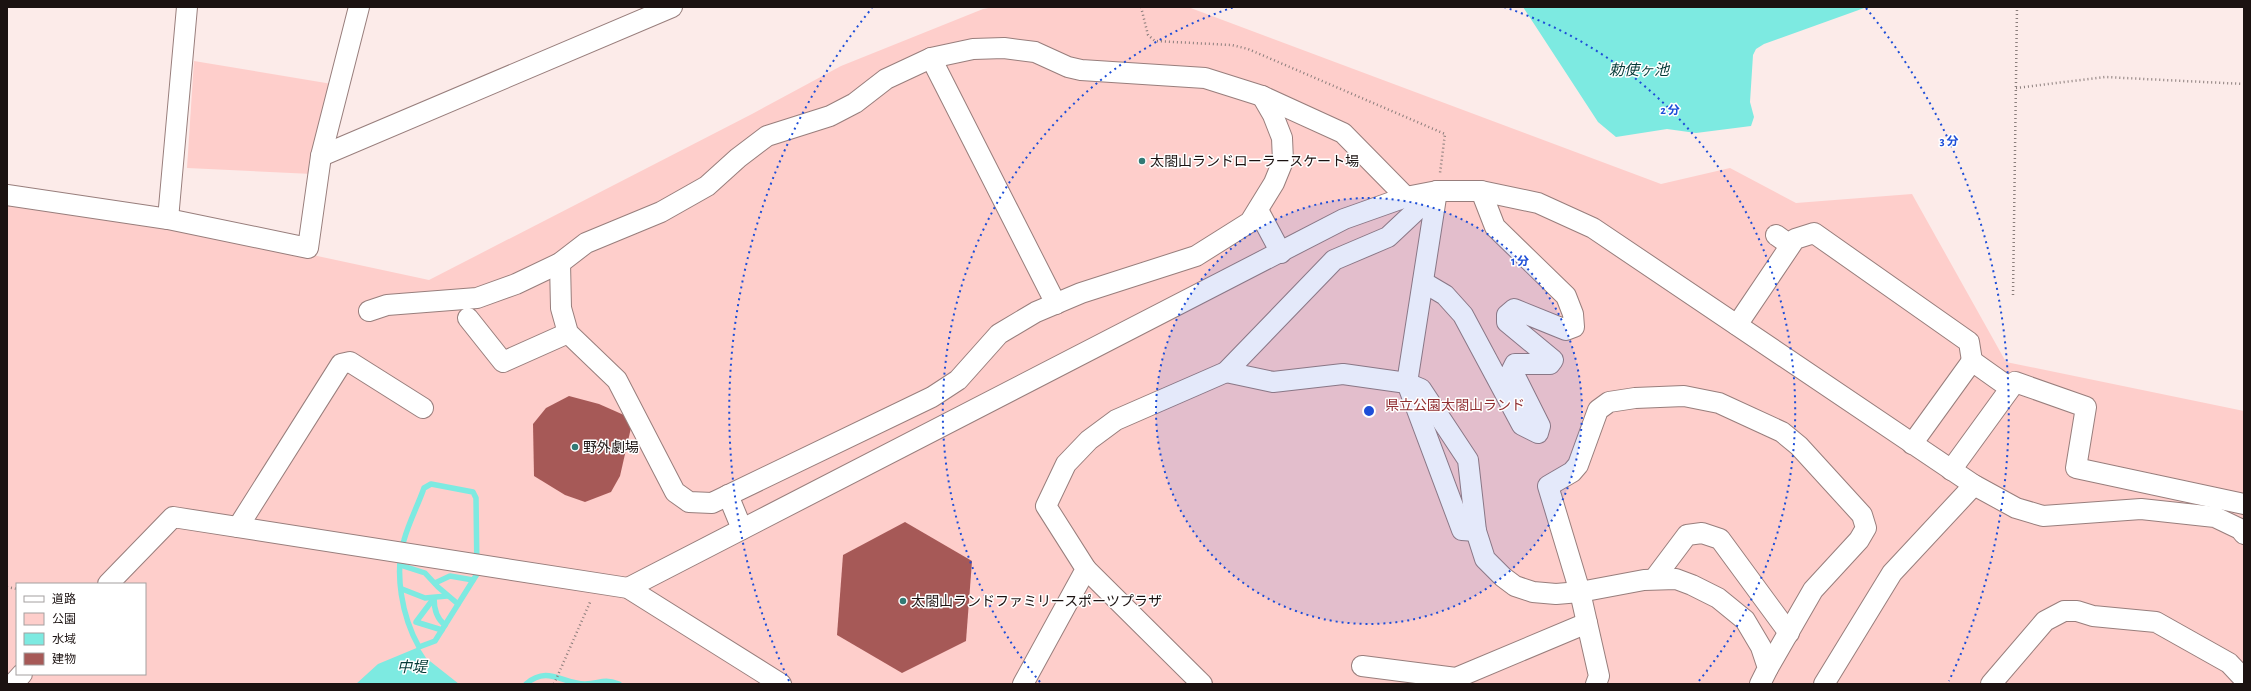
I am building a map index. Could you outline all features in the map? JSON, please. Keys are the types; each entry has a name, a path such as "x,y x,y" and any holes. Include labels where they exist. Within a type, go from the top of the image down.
{"street":[{"path":"168,219 187,7"},
{"path":"7,195 168,219 308,248 321,156 359,7"},
{"path":"321,156 672,7"},
{"path":"369,311 387,305 477,298 516,284 560,263 586,243 661,212 707,186 738,158 767,136 830,116 855,103 886,79 931,58 973,49 1004,48 1035,52 1068,67 1204,78 1262,96 1343,133 1406,197"},
{"path":"931,58 1056,304"},
{"path":"560,263 561,308 568,332 617,380 675,492 689,502 712,503 932,397 958,380 998,334 1036,312 1081,293 1196,256 1250,222 1274,183 1283,161 1282,138 1273,115 1262,96"},
{"path":"1437,191 1407,383 1462,530 1476,531"},
{"path":"1202,684 1086,569 1046,506 1066,464 1089,440 1116,420 1226,372 1334,260 1388,237 1437,191"},
{"path":"628,588 1281,254 1344,219 1406,197 1437,191 1481,191 1538,203 1593,228 1950,470 2016,508 2043,516 2141,509 2215,517 2240,529 2244,534"},
{"path":"1423,282 1446,295 1463,315 1522,425 1538,433 1540,426 1512,370 1515,364 1550,364 1553,360 1508,322 1507,315 1514,309 1566,330 1574,327 1573,314 1566,296 1495,227 1481,191"},
{"path":"1258,210 1281,254"},
{"path":"1737,325 1783,240 1795,239 1814,233 1969,342 1972,361 1912,444"},
{"path":"468,318 503,362 568,332"},
{"path":"1972,361 2010,388"},
{"path":"238,528 341,364 350,362 423,408"},
{"path":"1226,372 1273,382 1343,374 1407,383 1421,389 1468,460 1476,531 1485,559 1492,568 1514,586 1533,592 1556,594 1580,592 1654,579 1676,579 1692,585 1718,598 1745,620 1761,647 1764,676"},
{"path":"1950,470 2015,382 2086,407 2076,468 2127,477 2244,504"},
{"path":"1596,684 1599,676 1580,592 1548,486 1572,472 1578,465 1598,410 1609,402 1635,398 1684,396 1720,403 1782,432 1799,446 1862,515 1866,528 1860,540 1813,590 1764,676"},
{"path":"896,414 910,443"},
{"path":"2127,477 2127,510"},
{"path":"1824,684 1892,573 1974,485"},
{"path":"728,495 742,529"},
{"path":"109,583 173,517 628,588 781,684"},
{"path":"1654,579 1687,535 1702,533 1720,539 1789,633"},
{"path":"1023,684 1086,569"},
{"path":"1991,684 2045,621 2064,611 2077,611 2093,616 2156,622 2229,663 2244,679"},
{"path":"1362,666 1456,678 1587,623"},
{"path":"13,684 21,675"}],"path":[{"path":"1141,7 1148,35 1155,40 1232,45 1248,49 1445,134 1437,191"},
{"path":"2013,295 2017,7"},
{"path":"2016,88 2106,77 2244,84"},
{"path":"554,684 599,583"}],"green space":[{"name":"県立公園太閤山ランド","path":"994,7 1188,7 1661,184 1730,168 1796,203 1912,194 2006,362 2244,411 2244,684 7,684 7,200 308,254 429,280 752,114 841,66 983,9"},
{"path":"194,61 332,84 312,174 187,168"}],"water":[{"name":"勅使ヶ池","path":"1523,7 1867,7 1764,44 1756,49 1753,55 1750,102 1754,117 1751,126 1696,133 1667,129 1616,137 1598,122"},
{"name":"中堤","path":"419,647 426,658 459,684 356,684 378,664"}],"building":[{"path":"569,396 599,404 633,419 620,476 611,492 585,502 565,495 534,476 533,424 546,408"},
{"path":"905,522 972,561 966,641 902,673 837,635 843,555"}],"waterway":[{"path":"431,484 473,492 476,498 477,574 435,641 419,647 404,609 401,595 400,566 401,553 408,527 424,488 431,484"},
{"path":"400,565 425,573 438,587 458,604"},
{"path":"435,583 450,576 473,580"},
{"path":"402,589 425,598 447,596"},
{"path":"442,630 416,622 434,598 436,613 445,625"},
{"path":"526,684 541,676 555,677 585,684 605,681 619,684"}],"place":[{"name":"太閤山ランドローラースケート場","path":"1142,161"},
{"name":"野外劇場","path":"575,447"},
{"name":"太閤山ランドファミリースポーツプラザ","path":"903,601"}]}
